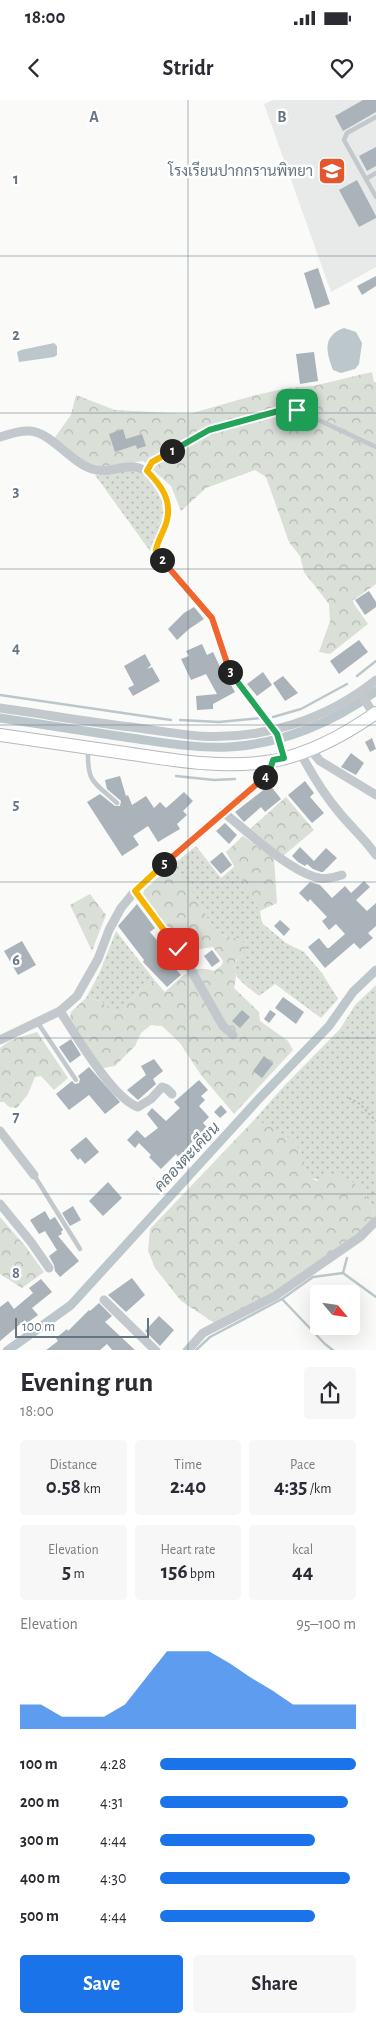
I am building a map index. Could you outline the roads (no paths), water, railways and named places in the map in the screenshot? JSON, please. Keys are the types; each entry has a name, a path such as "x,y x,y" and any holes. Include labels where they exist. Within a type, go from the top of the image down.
{"main road":[{"path":"0,735 197,763 239,763 305,750 344,733 373,712"}],"street":[{"path":"0,437 29,431 45,438 72,458 93,469 100,470 136,465 147,471 159,483 168,506 167,521 156,550 158,555 212,618 230,671 276,732 279,755 262,780 223,812 135,891 121,908 109,930 98,960 78,996 60,1011 0,1040"},
{"path":"0,708 199,736 224,736 276,732 308,720 362,695 376,680"},
{"path":"362,695 373,712"},
{"path":"305,750 376,795"},
{"path":"305,750 338,812 356,830 376,855"},
{"path":"223,812 280,857 306,874 328,879 342,875"},
{"path":"135,891 178,949 223,1026 233,1035"},
{"path":"60,1011 89,1056 132,1105 138,1107 151,1099 162,1087 172,1094"},
{"path":"0,1131 34,1175"},
{"path":"0,1204 26,1234 49,1268"},
{"path":"187,1350 203,1334 275,1296 360,1237 376,1221"},
{"path":"104,1300 156,1350"}],"lane":[{"path":"376,117 344,136 344,140 376,197"},
{"path":"366,179 376,173"},
{"path":"147,471 152,462 209,430 286,409 297,410 376,447"},
{"path":"88,748 90,778 117,803"},
{"path":"38,1023 76,1080"},
{"path":"34,1175 80,1249"}],"waterway":[{"path":"357,676 376,661"},
{"path":"273,717 301,709 347,684"},
{"path":"0,718 167,743 229,747 268,741 307,730 343,712 376,691"},
{"path":"0,695 171,720"},
{"path":"180,720 219,722 261,718"},
{"path":"176,776 214,780 235,779"},
{"name":"คลองตะเคียน","path":"8,1350 71,1305 256,1102 329,1026 353,992 376,970"},
{"path":"196,1350 210,1337 282,1299 313,1277 343,1273 347,1258"},
{"path":"343,1273 376,1297"},
{"path":"282,1299 333,1350"}],"place":[{"name":"โรงเรียนปากกรานพิทยา","path":"332,171"}]}
